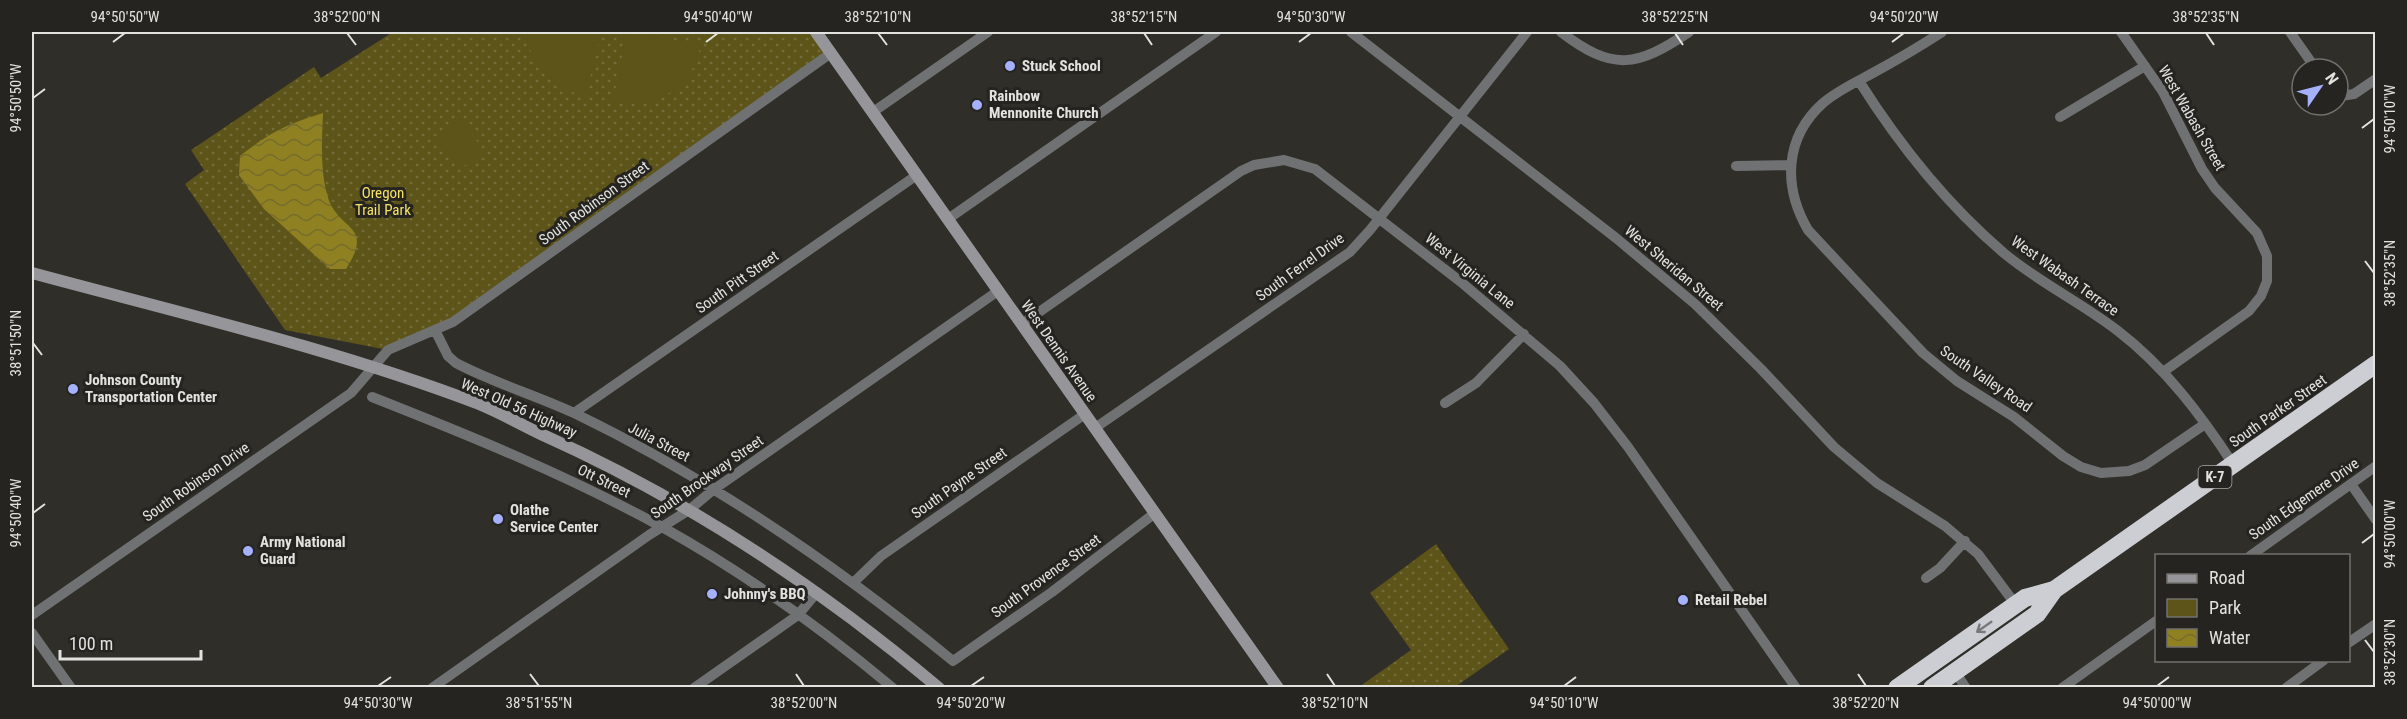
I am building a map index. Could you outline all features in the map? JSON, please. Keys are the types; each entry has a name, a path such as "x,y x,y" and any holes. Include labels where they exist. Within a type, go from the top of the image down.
{"highway":[{"name":"South Parker Street","path":"1898,687 2025,598 2054,590 2376,364"},
{"name":"South Parker Street","path":"1932,687 2037,614 2054,590"}],"main road":[{"name":"West Dennis Avenue","path":"816,32 1278,687"},
{"name":"West Old 56 Highway","path":"32,273 371,368 498,413 636,480 755,549 818,592 891,647 939,687"}],"street":[{"path":"873,112 988,32"},
{"path":"948,219 1216,32"},
{"name":"West Sheridan Street","path":"1351,32 1616,238 1695,304 1854,465 1965,542 1991,570 2016,605"},
{"name":"South Ferrel Drive","path":"1095,428 1350,252 1380,218 1527,32"},
{"path":"1561,32 1592,53 1611,59 1627,60 1643,58 1662,50 1689,32"},
{"name":"South Valley Road","path":"1942,32 1835,94 1816,110 1799,136 1790,165 1790,181 1794,199 1808,230 1904,334 1942,370 1975,394 2014,417 2073,463 2101,472 2129,471 2145,465 2205,424"},
{"name":"West Wabash Street","path":"2121,32 2169,103 2202,169 2215,188 2257,233 2265,249 2268,266 2267,281 2261,296 2249,311 2163,372"},
{"path":"2290,32 2308,57"},
{"name":"South Robinson Street","path":"371,368 395,345 453,322 831,52"},
{"path":"2060,117 2145,66"},
{"path":"2350,95 2376,80"},
{"name":"West Wabash Terrace","path":"1859,81 1909,156 1953,206 2027,271 2117,330 2163,372 2188,400 2234,464"},
{"name":"West Virginia Lane","path":"1022,324 1241,171 1254,165 1284,160 1315,168 1524,334 1560,366 1609,421 1796,687"},
{"path":"1736,166 1790,165"},
{"name":"South Pitt Street","path":"574,413 917,175"},
{"name":"South Brockway Street","path":"432,687 649,535 689,510 713,490 998,291"},
{"name":"Julia Street","path":"435,330 448,356 456,363 574,413 659,458 713,490 778,530 854,582 953,661"},
{"path":"1445,403 1476,383 1524,334"},
{"name":"South Robinson Drive","path":"32,615 351,393 371,368"},
{"name":"Ott Street","path":"372,397 511,453 663,528 726,566 798,615 893,687"},
{"name":"South Payne Street","path":"854,582 881,556 1085,414"},
{"name":"South Edgemere Drive","path":"2251,554 2376,466"},
{"path":"2351,484 2376,520"},
{"name":"South Provence Street","path":"953,661 1052,592 1155,513"},
{"path":"1926,578 1940,568 1965,542"},
{"path":"694,687 798,615 818,592"},
{"path":"2062,687 2155,622"},
{"path":"2350,642 2376,624"},
{"path":"32,633 71,687"},
{"path":"2286,687 2321,662"},
{"path":"1955,672 1966,687"}],"green space":[{"name":"Oregon Trail Park","path":"393,32 816,32 831,53 453,322 388,350 285,330 185,184 204,170 191,150 314,67 321,78"},
{"path":"528,32 601,32 586,95 564,88 545,74 532,55"},
{"path":"633,32 700,45 696,60 690,73 670,93 643,103 613,101 626,36"},
{"path":"461,119 484,151 460,169 437,137"},
{"path":"1436,544 1509,649 1455,687 1359,687 1411,650 1370,593"}],"water":[{"path":"323,113 322,164 327,194 338,215 356,235 357,243 354,254 346,269 330,269 264,209 239,175 240,156 250,148 279,130"}],"place":[{"name":"Stuck School","path":"1010,66"},
{"name":"Rainbow Mennonite Church","path":"977,105"},
{"name":"Johnson County Transportation Center","path":"73,389"},
{"name":"Olathe Service Center","path":"498,519"},
{"name":"Army National Guard","path":"248,551"},
{"name":"Johnny's BBQ","path":"712,594"},
{"name":"Retail Rebel","path":"1683,600"}]}
